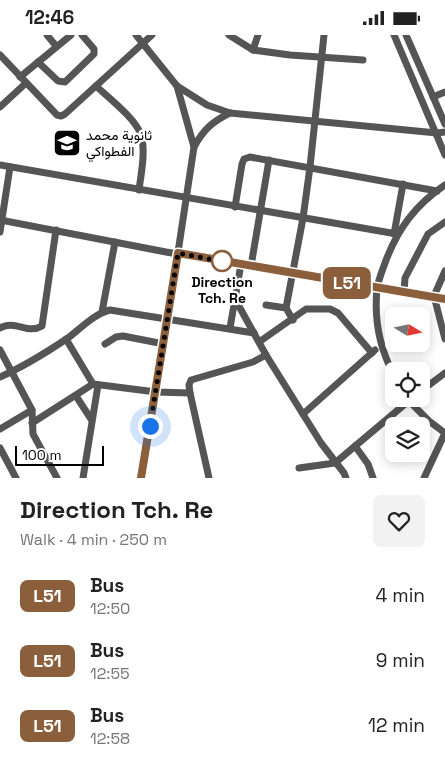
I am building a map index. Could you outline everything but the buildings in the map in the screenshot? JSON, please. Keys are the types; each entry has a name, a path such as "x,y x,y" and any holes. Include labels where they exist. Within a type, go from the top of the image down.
{"street":[{"path":"47,35 56,46"},
{"path":"0,107 38,62 71,35"},
{"path":"38,62 58,81 65,82 94,54 94,49 82,35"},
{"path":"136,35 177,85 207,105 230,113 437,133 445,132"},
{"path":"0,55 57,115 61,116 152,35"},
{"path":"229,35 253,50 290,55 363,60"},
{"path":"253,50 258,35"},
{"path":"293,320 286,308 303,218 324,35"},
{"path":"394,35 445,155"},
{"path":"406,35 445,124"},
{"path":"177,85 189,135 194,147"},
{"path":"96,86 131,120 138,128 142,137 143,155 139,190"},
{"path":"433,97 445,92"},
{"path":"141,478 164,344 194,147 208,126 230,113"},
{"path":"235,207 242,164 244,159 250,157 437,191"},
{"path":"252,266 269,160"},
{"path":"0,165 395,234"},
{"path":"0,232 10,167"},
{"path":"388,362 381,345 377,288 395,234 403,184"},
{"path":"395,234 406,221 445,185"},
{"path":"1,220 115,242 445,299"},
{"path":"404,292 405,278 428,234 445,222"},
{"path":"0,328 10,324 34,329 42,326 56,231"},
{"path":"102,312 115,242"},
{"path":"230,328 241,264"},
{"path":"445,271 434,296 445,339"},
{"path":"235,299 266,355 346,478"},
{"path":"266,305 286,308"},
{"path":"259,342 293,320 306,309 330,309 338,313 372,353"},
{"path":"0,377 12,372 66,339 102,312 121,310 254,333"},
{"path":"105,344 116,337 123,336 164,344"},
{"path":"66,339 95,384 83,478"},
{"path":"303,414 381,345"},
{"path":"0,350 32,410 33,433 57,478"},
{"path":"209,478 189,382 253,362 266,355"},
{"path":"430,384 445,373"},
{"path":"32,423 95,384 156,392 190,393"},
{"path":"76,396 92,419"},
{"path":"299,468 336,463 400,407"},
{"path":"416,407 429,421 445,433 424,478"},
{"path":"0,429 32,410"},
{"path":"355,446 368,464 373,478"},
{"path":"1,453 16,478"}],"bus line":[{"name":"L51","path":"141,478 178,253 445,299"}],"place":[{"name":"ثانوية محمد الفطواكي","path":"67,143"},
{"name":"Direction Tch. Re","path":"222,261"}],"route":[{"path":"150,426 178,253 225,262 222,261"}]}
